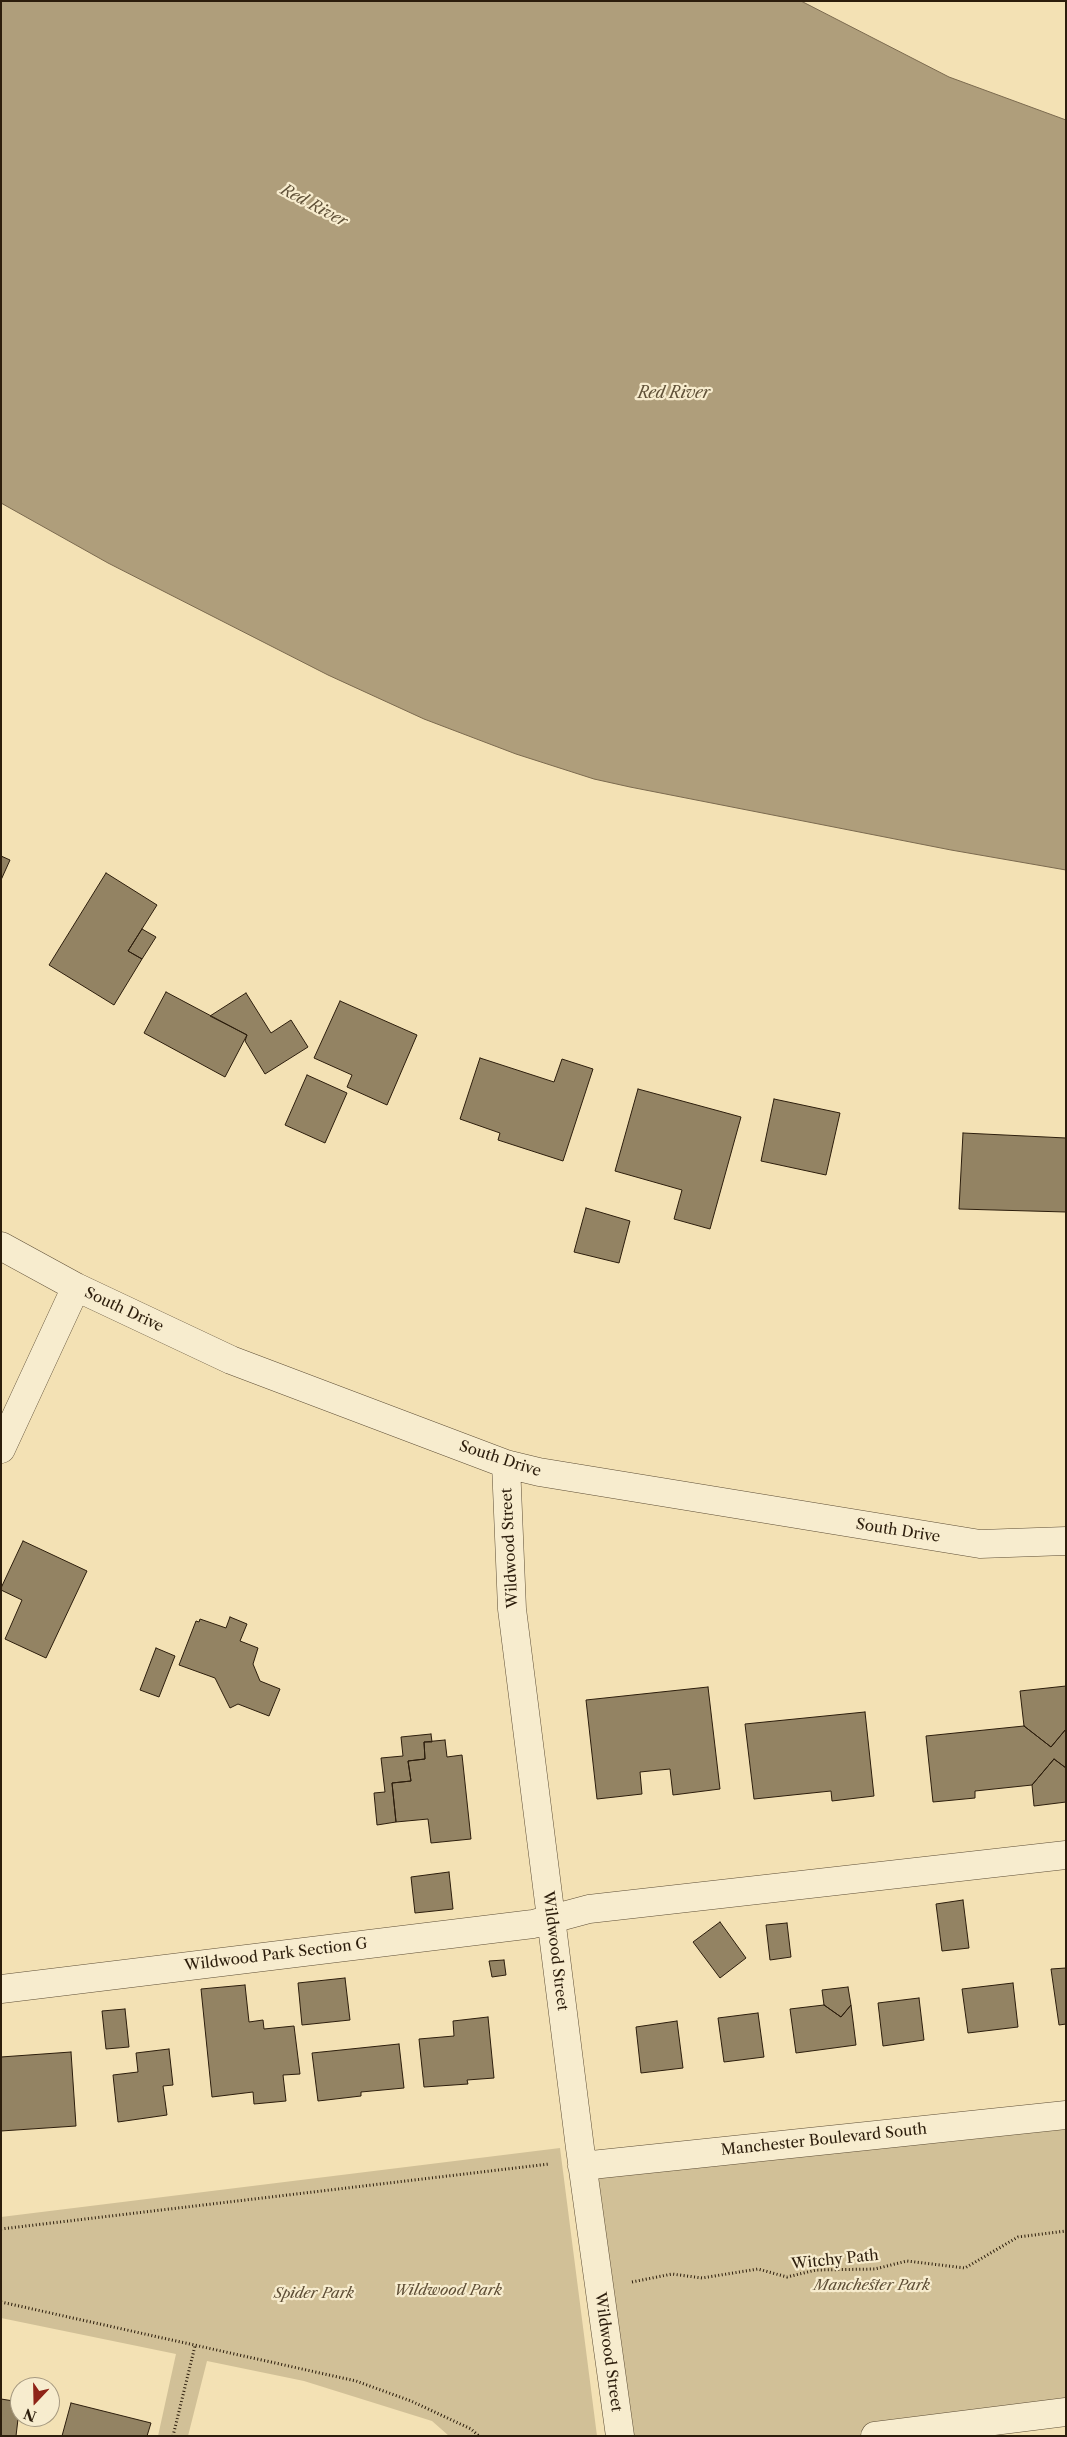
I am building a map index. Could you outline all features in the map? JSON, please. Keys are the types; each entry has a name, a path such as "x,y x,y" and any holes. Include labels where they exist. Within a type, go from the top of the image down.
{"street":[{"name":"South Drive","path":"1,1246 76,1287 231,1360 506,1464 539,1472 980,1544 1066,1541"},
{"path":"1,1449 76,1287"},
{"name":"Wildwood Street","path":"506,1464 512,1610 582,2166 620,2436"},
{"name":"Wildwood Park Section G","path":"1,1989 532,1924 589,1909 1066,1855"},
{"name":"Manchester Boulevard South","path":"582,2166 1066,2114"},
{"path":"875,2436 1066,2412"}],"path":[{"path":"1,2229 550,2164"},
{"name":"Witchy Path","path":"599,2286 639,2281 672,2274 702,2278 758,2269 787,2276 816,2270 875,2269 907,2261 965,2268 1018,2237 1066,2231"},
{"path":"1,2302 356,2381 411,2401 471,2429 479,2436"},
{"path":"173,2436 195,2346"}],"green space":[{"name":"Manchester Park","path":"1066,2115 1066,2412 875,2436 620,2436 582,2166"},
{"name":"Wildwood Park","path":"560,2148 597,2436 449,2436 432,2421 304,2381 207,2361 188,2436 158,2436 176,2354 1,2318 1,2217"}],"water":[{"name":"Red River","path":"1,1 801,1 949,77 1066,120 1066,870 951,850 630,787 594,779 516,754 424,719 328,675 108,563 1,503"}],"building":[{"path":"1,856 10,860 1,880"},
{"path":"106,873 157,905 128,951 142,959 114,1005 49,965"},
{"path":"142,929 156,937 142,959 128,951"},
{"path":"166,992 247,1035 225,1077 144,1033"},
{"path":"246,993 271,1033 291,1020 308,1047 265,1074 245,1041 247,1035 210,1016"},
{"path":"340,1001 417,1035 387,1105 347,1087 352,1075 314,1058"},
{"path":"480,1058 554,1082 562,1059 593,1069 563,1161 498,1140 500,1133 460,1119"},
{"path":"307,1075 347,1093 325,1143 285,1125"},
{"path":"638,1089 741,1117 710,1229 674,1219 682,1190 615,1171"},
{"path":"774,1099 840,1113 826,1175 761,1161"},
{"path":"963,1133 1066,1138 1066,1212 959,1209"},
{"path":"586,1208 630,1221 619,1263 574,1252"},
{"path":"23,1541 87,1571 46,1658 5,1639 22,1600 1,1590 1,1588"},
{"path":"230,1617 247,1624 240,1641 258,1648 253,1664 260,1681 280,1689 269,1716 238,1704 230,1708 215,1678 179,1665 196,1621 199,1622 200,1619 226,1628"},
{"path":"156,1648 175,1656 159,1697 140,1690"},
{"path":"1066,1686 1066,1729 1051,1747 1024,1726 1020,1691"},
{"path":"708,1687 720,1789 673,1795 670,1769 640,1772 642,1794 597,1799 586,1700"},
{"path":"865,1712 874,1796 832,1801 831,1791 754,1799 745,1724"},
{"path":"1024,1726 1051,1747 1066,1729 1066,1768 1054,1759 1032,1785 975,1791 975,1798 933,1802 926,1736"},
{"path":"431,1734 432,1742 424,1742 425,1759 408,1761 411,1781 392,1783 396,1822 377,1825 374,1793 385,1792 381,1758 403,1756 401,1737"},
{"path":"445,1740 447,1757 462,1755 471,1839 431,1843 428,1819 396,1822 392,1783 411,1781 408,1761 425,1759 424,1742"},
{"path":"1054,1759 1066,1768 1066,1802 1034,1806 1032,1785"},
{"path":"449,1872 453,1909 415,1913 411,1877"},
{"path":"963,1900 969,1948 942,1951 936,1904"},
{"path":"720,1922 746,1958 720,1978 693,1942"},
{"path":"787,1923 791,1957 770,1960 766,1925"},
{"path":"504,1960 506,1975 492,1977 489,1961"},
{"path":"1066,1968 1066,2024 1059,2025 1051,1969"},
{"path":"345,1978 350,2020 302,2025 298,1983"},
{"path":"1013,1983 1018,2027 968,2033 962,1989"},
{"path":"245,1985 249,2022 263,2020 264,2029 294,2026 300,2074 283,2075 286,2101 254,2104 253,2092 212,2097 201,1989"},
{"path":"848,1987 851,2005 841,2017 824,2005 822,1990"},
{"path":"919,1998 924,2040 883,2046 878,2003"},
{"path":"824,2005 841,2017 851,2005 856,2045 796,2053 790,2009"},
{"path":"125,2009 129,2047 106,2049 102,2011"},
{"path":"758,2013 764,2057 724,2062 718,2018"},
{"path":"488,2017 494,2078 467,2080 468,2084 424,2087 419,2039 454,2036 453,2021"},
{"path":"677,2021 683,2068 641,2073 636,2027"},
{"path":"399,2044 404,2088 361,2092 361,2096 318,2101 312,2053"},
{"path":"169,2049 173,2085 163,2086 167,2115 118,2122 113,2075 138,2072 136,2053"},
{"path":"71,2052 76,2126 1,2131 1,2057"},
{"path":"1,2399 10,2400 10,2427 17,2427 16,2436 1,2436"},
{"path":"71,2403 151,2423 147,2436 62,2436"}],"park label":[{"name":"Spider Park","path":"314,2294"}]}
